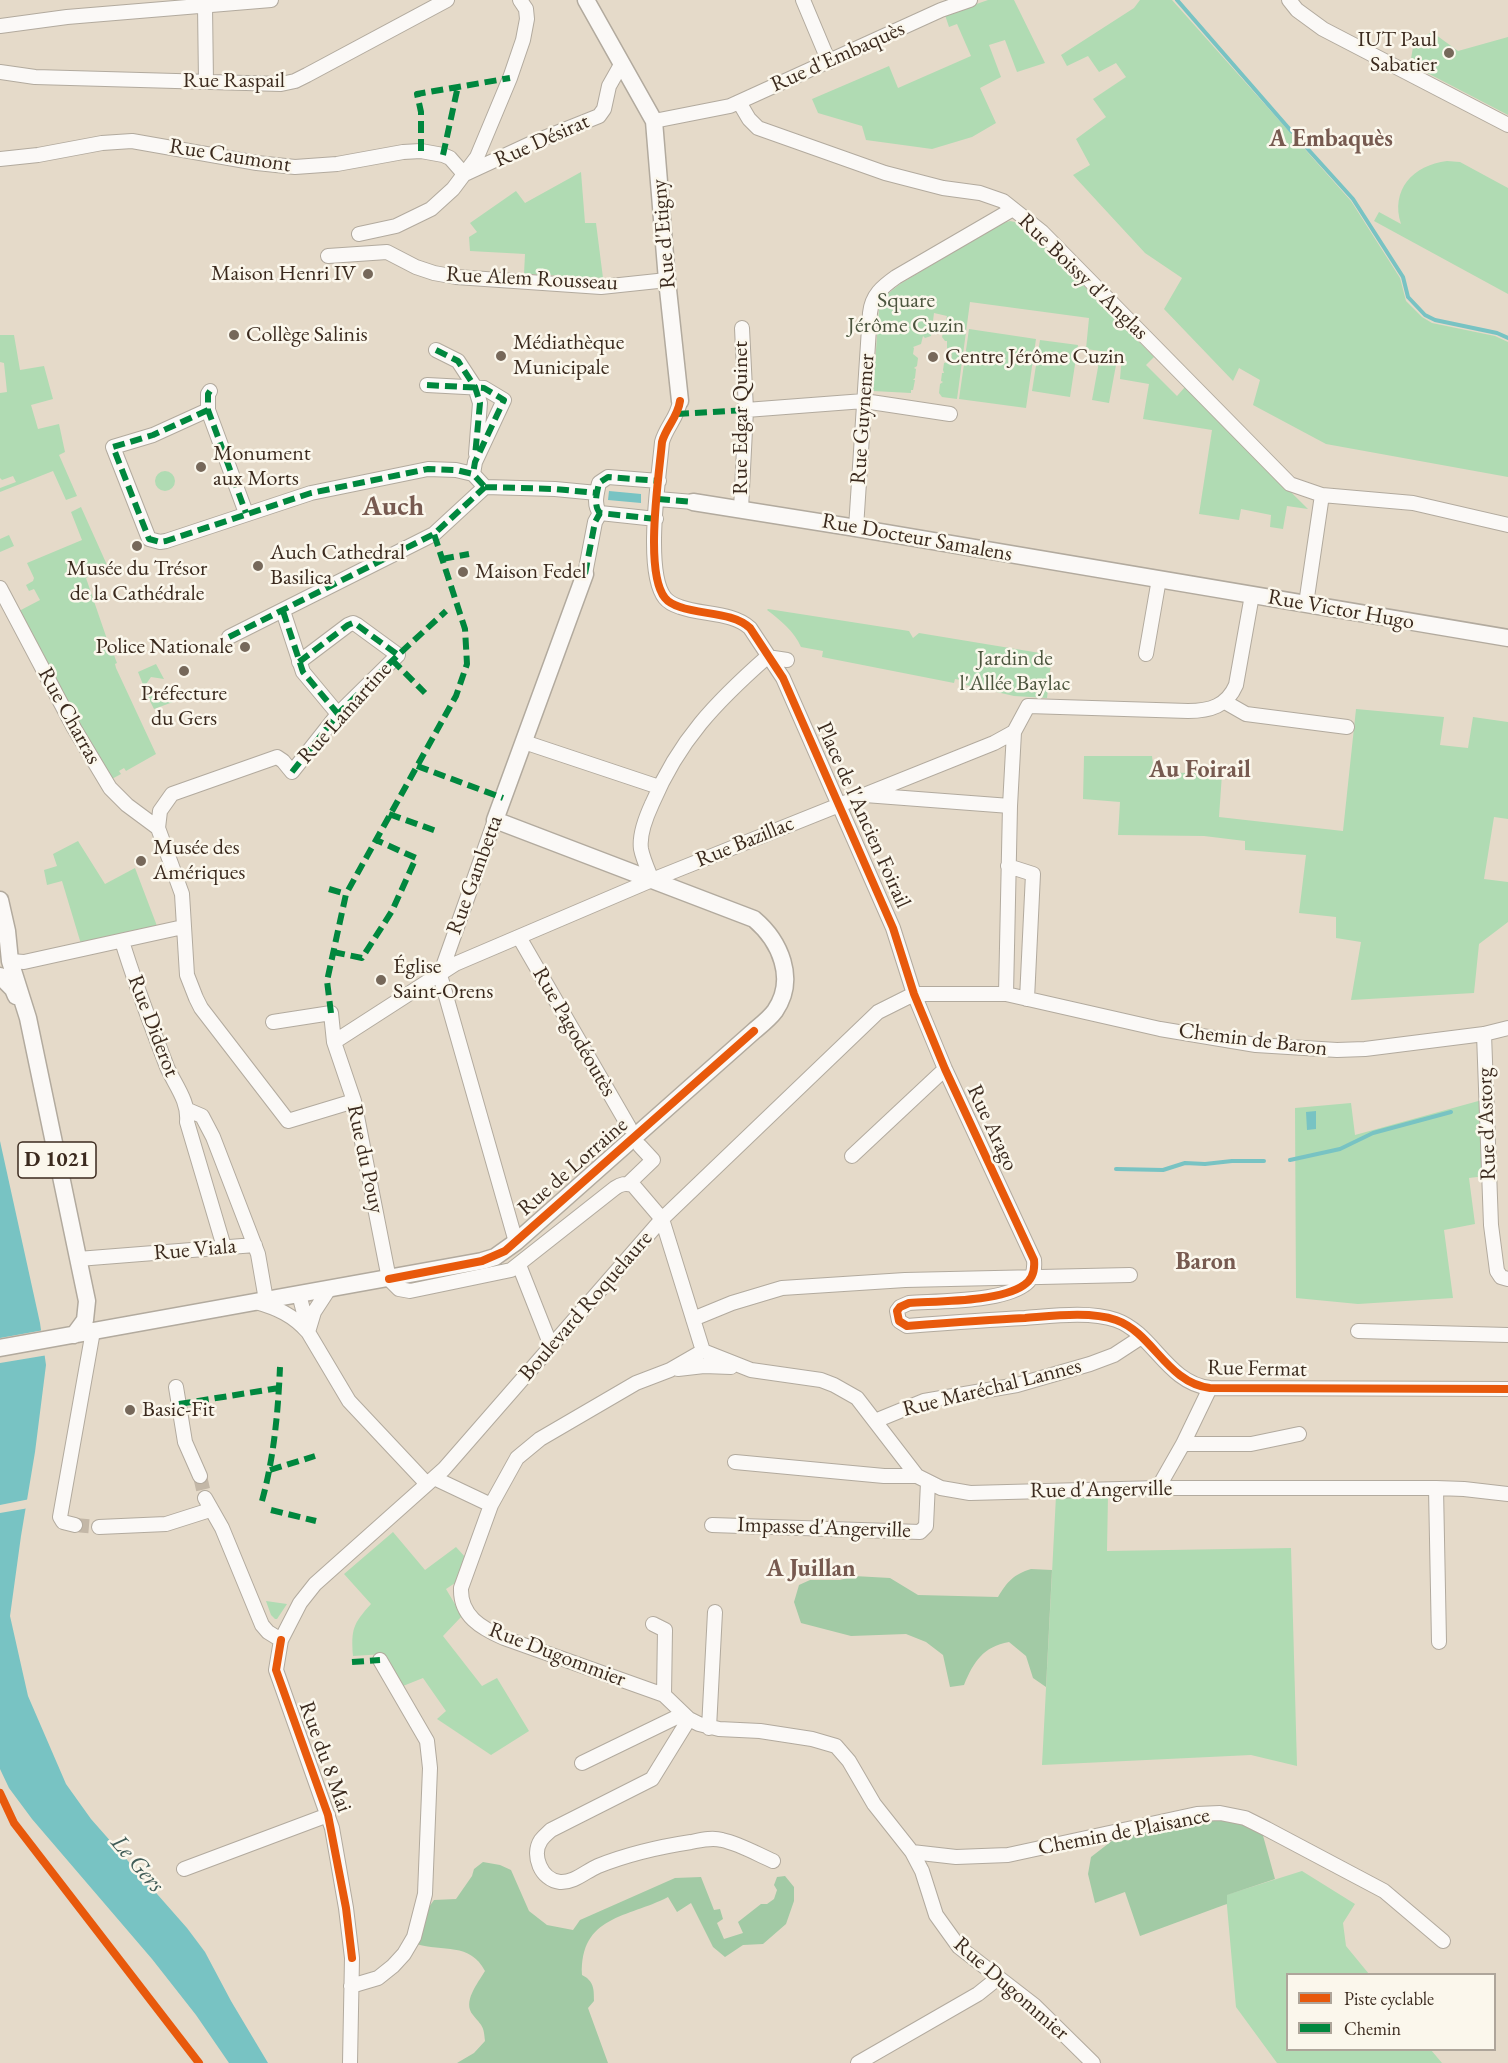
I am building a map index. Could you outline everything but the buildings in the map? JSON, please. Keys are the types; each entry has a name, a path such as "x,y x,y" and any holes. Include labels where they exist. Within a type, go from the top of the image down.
{"main road":[{"name":"Rue d'Etigny","path":"586,0 654,121 680,401"},
{"name":"Rue Docteur Samalens","path":"693,502 1167,580"},
{"name":"Rue Gambetta","path":"495,820 585,574"},
{"name":"Rue Victor Hugo","path":"1167,580 1508,638"},
{"name":"Rue de Lorraine","path":"261,1301 389,1279 495,1257 516,1242 775,1011 784,982 783,958 778,946 754,919 495,820"},
{"name":"D 1021","path":"1,910 8,931 10,961 28,1018 87,1301 85,1320 74,1335"},
{"path":"0,976 13,989 28,1018"},
{"path":"87,1301 102,1319 124,1326"},
{"path":"0,1348 261,1301"}],"street":[{"path":"0,26 67,17 271,0"},
{"name":"Rue Raspail","path":"0,72 35,77 281,84 295,81 447,0"},
{"path":"803,0 829,62"},
{"name":"Rue d'Embaquès","path":"654,121 730,106 941,10 970,0"},
{"path":"1289,0 1297,10 1323,29 1508,125"},
{"path":"359,234 378,231 414,219 446,198 477,157 510,78 526,30 523,4"},
{"path":"205,6 206,82"},
{"name":"Rue Désirat","path":"464,174 599,116 604,109 609,86 622,63"},
{"name":"Rue Boissy d'Anglas","path":"739,102 749,119 758,128 868,168 943,188 980,193 1003,201 1050,240 1290,484 1322,495 1413,503 1508,525"},
{"name":"Rue Caumont","path":"0,159 102,143 132,141 258,163 295,167 337,164 421,151 443,155 456,163 464,174"},
{"name":"Rue Guynemer","path":"856,528 871,307 877,293 896,277 1013,209"},
{"name":"Rue Alem Rousseau","path":"328,256 387,252 416,267 445,275 556,284 601,287 667,280"},
{"name":"Rue Edgar Quinet","path":"741,509 746,410 742,328"},
{"path":"436,350 458,361 476,387 480,403 474,468 484,488"},
{"path":"426,385 484,388 504,400 474,468"},
{"path":"210,391 208,410 246,513"},
{"name":"Rue d'Etigny","path":"661,591 653,557 662,442 664,433 677,414 680,401"},
{"path":"746,410 864,401 950,414"},
{"path":"208,410 153,435 113,447 149,539 166,541 311,493 428,470 474,468"},
{"path":"656,519 600,513 596,506 597,493 599,483 608,477 659,482"},
{"path":"230,637 434,534 484,488 555,489 597,493"},
{"path":"1306,604 1322,495"},
{"name":"Rue Docteur Samalens","path":"658,499 693,502"},
{"name":"Rue Gambetta","path":"585,574 595,522 600,513"},
{"path":"1146,654 1154,605 1167,580"},
{"name":"Rue Charras","path":"0,588 74,728 110,788 127,805 158,828"},
{"name":"Place de l'Ancien Foirail","path":"661,591 671,604 693,611 733,618 745,623 783,678 893,928 914,994"},
{"path":"1006,994 1008,867 1014,732 1028,706 1202,711 1215,707 1232,696 1236,685 1252,595"},
{"path":"283,611 303,672 338,714"},
{"name":"Rue Lamartine","path":"158,828 160,811 172,794 277,757 292,772 338,714 398,655 353,623 299,662"},
{"path":"652,880 641,847 645,820 659,787 692,733 731,689 767,657 787,660"},
{"path":"1225,702 1246,714 1347,726"},
{"name":"Place de l'Ancien Foirail","path":"838,804 994,743 1014,732"},
{"path":"524,742 659,787"},
{"name":"Place de l'Ancien Foirail","path":"862,795 1010,806"},
{"name":"Rue Bazillac","path":"334,1042 455,964 838,804"},
{"name":"Rue Gambetta","path":"440,975 495,820"},
{"path":"158,828 182,894 187,975 201,1008 288,1121 354,1101"},
{"path":"914,994 1006,994 1032,999 1033,874 1008,867"},
{"path":"10,961 24,962 183,927"},
{"name":"Rue Pagodéoutès","path":"519,937 629,1127"},
{"name":"Rue Diderot","path":"122,941 135,983 169,1071 188,1110 187,1122 224,1247"},
{"path":"440,975 516,1242"},
{"name":"Rue Arago","path":"914,994 945,1069 1034,1260 1032,1276"},
{"name":"Boulevard Roquelaure","path":"281,1640 300,1603 315,1584 444,1469 662,1219 878,1012 914,994"},
{"name":"Chemin de Baron","path":"1032,999 1160,1029 1256,1045 1337,1050 1484,1034 1508,1028"},
{"name":"Rue du Pouy","path":"273,1022 331,1013 334,1042 354,1101 389,1279"},
{"name":"Rue d'Astorg","path":"1484,1034 1491,1225 1497,1271 1508,1279"},
{"path":"852,1156 945,1069"},
{"name":"Rue Diderot","path":"188,1110 202,1116 213,1137 255,1245"},
{"path":"628,1184 653,1160 640,1146"},
{"path":"389,1279 399,1289 410,1291 502,1273 519,1265 615,1188 622,1184 633,1185 662,1219 703,1352"},
{"name":"Rue Viala","path":"78,1259 255,1245 258,1254 261,1301"},
{"path":"519,1265 551,1346"},
{"path":"693,1319 732,1303 782,1288 904,1280 1130,1275"},
{"name":"Rue Fermat","path":"1032,1276 1026,1284 996,1296 909,1303 900,1307 897,1316 902,1324 907,1326 1063,1315 1105,1317 1117,1320 1140,1338 1184,1379 1198,1386 1210,1388 1508,1389"},
{"path":"308,1332 314,1312 329,1289"},
{"path":"299,1294 308,1332"},
{"path":"261,1301 290,1315 308,1332 354,1408 431,1481 491,1505 517,1458 535,1443 636,1383 670,1370 703,1352"},
{"path":"71,1524 63,1522 60,1517 93,1331"},
{"path":"1358,1331 1508,1335"},
{"name":"Rue Maréchal Lannes","path":"875,1421 924,1401 1017,1384 1090,1364 1114,1355 1140,1338"},
{"path":"703,1352 740,1367"},
{"path":"670,1370 704,1366 740,1367 828,1382 857,1398 922,1479"},
{"path":"176,1387 185,1442 200,1476"},
{"path":"1158,1488 1183,1444 1210,1388"},
{"path":"1183,1444 1251,1444 1299,1434"},
{"name":"Rue d'Angerville","path":"735,1461 922,1479 941,1488 970,1493 1158,1488 1436,1488 1508,1494"},
{"name":"Impasse d'Angerville","path":"712,1525 920,1532 926,1526 922,1479"},
{"path":"1436,1488 1439,1642"},
{"path":"99,1527 166,1524 208,1504 222,1528 262,1625 281,1640"},
{"name":"Rue Dugommier","path":"491,1505 461,1588 462,1602 468,1616 487,1630 504,1638 664,1695 686,1716 709,1728 782,1734 820,1740 836,1746 849,1761 874,1804 912,1852 922,1871 936,1915 959,1947 1034,2005 1093,2063"},
{"path":"709,1728 715,1612"},
{"path":"653,1624 665,1630 664,1695"},
{"name":"Rue du 8 Mai","path":"281,1640 276,1670 328,1815 346,1908 352,1958 350,2063"},
{"path":"351,1986 378,1978 404,1954 414,1937 425,1894 430,1768 427,1741 380,1659"},
{"path":"582,1762 686,1716"},
{"path":"686,1716 652,1779 551,1830 541,1840 537,1859 544,1874 551,1880 570,1881 596,1867 647,1849 714,1839 723,1840 773,1861"},
{"name":"Chemin de Plaisance","path":"912,1852 956,1857 1008,1855 1197,1814 1220,1813 1245,1818 1359,1876 1384,1891 1443,1941"},
{"path":"184,1869 328,1815"},
{"path":"858,2063 978,1994 998,1978"}],"green space":[{"path":"988,0 1014,0 1045,63 1017,72 1005,40 989,45 1001,77 980,88 996,123 972,137 932,149 866,140 862,126 818,113 812,99 889,66 898,88 971,56 957,24 949,27 945,15"},
{"path":"1140,0 1172,0 1351,201 1400,278 1406,301 1422,317 1432,323 1495,336 1508,342 1508,477 1326,444 1253,405 1260,380 1239,368 1233,381 1164,309 1182,278 1145,253 1073,175 1090,165 1076,139 1106,117 1093,99 1126,77 1116,63 1099,72 1088,56 1067,66 1061,55 1134,8"},
{"path":"1432,32 1458,51 1508,37 1508,115 1410,64 1414,42"},
{"path":"1447,161 1460,162 1508,188 1508,294 1374,221 1379,212 1401,224 1398,212 1399,200 1407,181 1424,168"},
{"path":"581,172 585,223 596,223 603,278 524,274 525,254 470,251 469,237 477,232 470,223 516,191 525,203"},
{"name":"Square Jérôme Cuzin","path":"1010,221 1020,223 1031,232 1154,357 1146,365 1177,396 1185,387 1308,509 1287,506 1283,529 1270,527 1271,515 1241,509 1239,520 1199,514 1212,430 1143,419 1149,384 1120,379 1122,354 1086,349 1089,318 970,302 957,399 942,397 939,393 940,384 943,382 941,381 944,363 951,361 952,355 947,348 947,341 942,337 947,316 934,313 931,336 925,338 923,336 921,344 913,347 913,354 918,358 917,366 914,368 916,369 913,380 915,380 911,393 873,391 879,309 885,296 900,284 1000,224"},
{"path":"969,329 1036,339 1026,408 959,399"},
{"path":"0,335 14,335 20,370 44,366 53,399 31,405 38,429 59,424 65,452 59,455 77,496 66,500 53,471 0,492 0,488 16,482 13,476 2,480 0,478 0,393 7,392 4,363 0,362"},
{"path":"1040,340 1078,345 1070,397 1032,391"},
{"path":"1099,362 1116,365 1109,403 1092,400"},
{"path":"165,471 172,474 175,481 172,488 165,491 158,488 155,481 158,474"},
{"path":"81,507 107,565 86,578 117,663 116,668 156,754 126,771 124,768 119,771 121,774 110,780 77,726 19,611 40,600 34,589 29,591 26,585 34,578 27,563 82,540 71,512"},
{"path":"9,535 14,546 0,552 0,539"},
{"name":"Jardin de l'Allée Baylac","path":"768,609 909,631 913,638 919,633 1052,655 1047,698 1014,696 966,685 966,681 955,679 954,683 822,657 823,651 801,647 791,631"},
{"path":"156,664 164,679 151,677 144,687 138,672"},
{"path":"167,687 173,702 154,709 147,695 159,696"},
{"path":"1356,709 1444,717 1440,745 1468,748 1473,717 1508,722 1508,819 1494,817 1484,879 1508,882 1508,922 1479,944 1474,993 1351,1000 1361,942 1336,938 1336,917 1299,913 1306,855 1245,850 1245,841 1204,836 1118,835 1120,802 1083,799 1084,756 1152,756 1154,772 1222,774 1219,817 1343,831"},
{"path":"78,841 105,884 135,868 157,926 81,944 62,881 47,885 44,870 57,866 53,854"},
{"path":"1482,1100 1485,1176 1469,1178 1475,1224 1444,1230 1453,1298 1358,1304 1296,1298 1295,1108 1351,1103 1355,1135"},
{"path":"1108,1495 1107,1551 1291,1548 1297,1766 1251,1755 1042,1765 1056,1496"},
{"path":"393,1532 425,1570 456,1547 466,1558 455,1583 446,1589 462,1616 443,1636 482,1686 497,1678 529,1731 491,1755 437,1719 446,1711 423,1678 403,1686 384,1654 353,1656 354,1627 371,1604 344,1574"},
{"path":"1031,1569 1052,1570 1046,1687 1033,1678 1026,1656 1009,1642 992,1647 980,1656 964,1685 950,1687 943,1655 926,1642 906,1634 851,1636 801,1623 794,1602 799,1585 810,1580 840,1580 854,1576 890,1578 918,1595 998,1597 1012,1579"},
{"path":"266,1601 287,1604 275,1619"},
{"path":"1220,1819 1242,1822 1262,1832 1275,1879 1227,1895 1227,1904 1140,1936 1125,1892 1095,1903 1088,1874 1091,1857 1113,1840"},
{"path":"483,1862 511,1870 529,1911 547,1925 573,1930 580,1920 675,1878 701,1877 714,1910 720,1909 723,1919 717,1923 724,1939 743,1933 738,1922 761,1904 767,1904 774,1899 777,1890 774,1885 777,1877 785,1876 794,1887 794,1901 786,1924 763,1944 743,1945 725,1957 713,1947 691,1903 677,1912 668,1897 609,1921 598,1929 589,1940 583,1955 582,1975 589,1980 592,1986 594,2001 588,2008 608,2063 457,2063 474,2053 485,2041 483,2029 470,2010 469,2004 472,1993 485,1971 479,1962 464,1952 416,1944 426,1911 434,1900 456,1899 472,1876 474,1869"},
{"path":"1302,1871 1355,1904 1343,1923 1346,1946 1368,1973 1286,1973 1286,2051 1432,2051 1442,2063 1277,2063 1236,2007 1226,1895"}],"water":[{"path":"609,491 641,494 641,503 608,500"},
{"path":"1316,1111 1316,1129 1307,1130 1306,1112"},
{"path":"0,1141 40,1323 46,1365 10,1616 28,1696 66,1784 91,1819 187,1928 205,1952 268,2063 229,2063 196,2015 152,1959 32,1819 9,1788 0,1769"}],"pier":[{"path":"44,1330 48,1355 0,1363 0,1338"},
{"path":"30,1499 29,1508 0,1513 0,1505"}],"waterway":[{"path":"1177,0 1292,132"},
{"path":"1296,136 1353,199 1403,277 1408,297 1425,315 1435,320 1497,333 1508,338"},
{"path":"1290,1160 1340,1149 1373,1133 1451,1112"},
{"path":"1116,1169 1163,1170 1185,1163 1264,1161"}],"tunnel":[{"path":"200,1476 205,1498"},
{"path":"75,1525 99,1527"}],"marked path":[{"path":"421,151 421,112 417,94 510,78"},
{"path":"443,155 458,86"},
{"path":"436,350 458,361 475,387 480,403 475,456"},
{"path":"427,385 484,388 504,400 475,462 473,474"},
{"path":"210,391 208,410 246,513"},
{"path":"208,410 153,435 113,447 149,539 166,541 311,493 428,469 456,470 473,474 485,487"},
{"path":"677,414 746,410"},
{"path":"656,519 600,513 596,499 599,483 608,477 659,481"},
{"path":"485,487 597,493"},
{"path":"229,637 434,534 485,487"},
{"path":"658,499 693,502"},
{"path":"585,574 595,522 600,513"},
{"path":"331,1013 327,981 346,894 456,696 467,664 465,629 434,534"},
{"path":"442,559 469,554"},
{"path":"283,611 303,672 338,714"},
{"path":"292,772 338,714 446,611"},
{"path":"299,662 353,623 398,655"},
{"path":"392,660 425,693"},
{"path":"417,766 503,798"},
{"path":"389,814 439,832"},
{"path":"333,952 362,958 392,911 416,858 376,840"},
{"path":"329,889 346,894"},
{"path":"262,1501 275,1435 280,1367"},
{"path":"179,1404 279,1388"},
{"path":"270,1470 315,1456"},
{"path":"271,1510 316,1521"},
{"path":"352,1662 380,1660"}],"cycle path":[{"path":"680,401 662,442 654,523 655,567 659,585 665,598 674,605 735,619 750,628 783,678 893,928 914,994 945,1069 1034,1260 1034,1271 1030,1280 1013,1291 969,1300 909,1303 897,1311 899,1321 907,1326 1059,1315 1106,1317 1129,1326 1182,1377 1210,1388 1508,1389"},
{"path":"389,1279 482,1261 505,1251 754,1031"},
{"path":"281,1640 276,1670 328,1815 346,1908 352,1958"},
{"path":"0,1793 14,1823 199,2063"}],"place":[{"name":"IUT Paul Sabatier","path":"1449,53"},
{"name":"Maison Henri IV","path":"368,274"},
{"name":"Collège Salinis","path":"234,335"},
{"name":"Médiathèque Municipale","path":"501,356"},
{"name":"Centre Jérôme Cuzin","path":"933,357"},
{"name":"Monument aux Morts","path":"201,467"},
{"name":"Musée du Trésor de la Cathédrale","path":"137,546"},
{"name":"Auch Cathedral Basilica","path":"258,566"},
{"name":"Maison Fedel","path":"463,572"},
{"name":"Police Nationale","path":"245,647"},
{"name":"Préfecture du Gers","path":"184,671"},
{"name":"Musée des Amériques","path":"141,861"},
{"name":"Église Saint-Orens","path":"381,980"},
{"name":"Basic-Fit","path":"130,1410"}],"district":[{"name":"A Embaquès","path":"1331,139"},
{"name":"Auch","path":"393,507"},
{"name":"Au Foirail","path":"1200,770"},
{"name":"Baron","path":"1206,1262"},
{"name":"A Juillan","path":"811,1569"}],"water label":[{"name":"Le Gers","path":"137,1864"}]}
